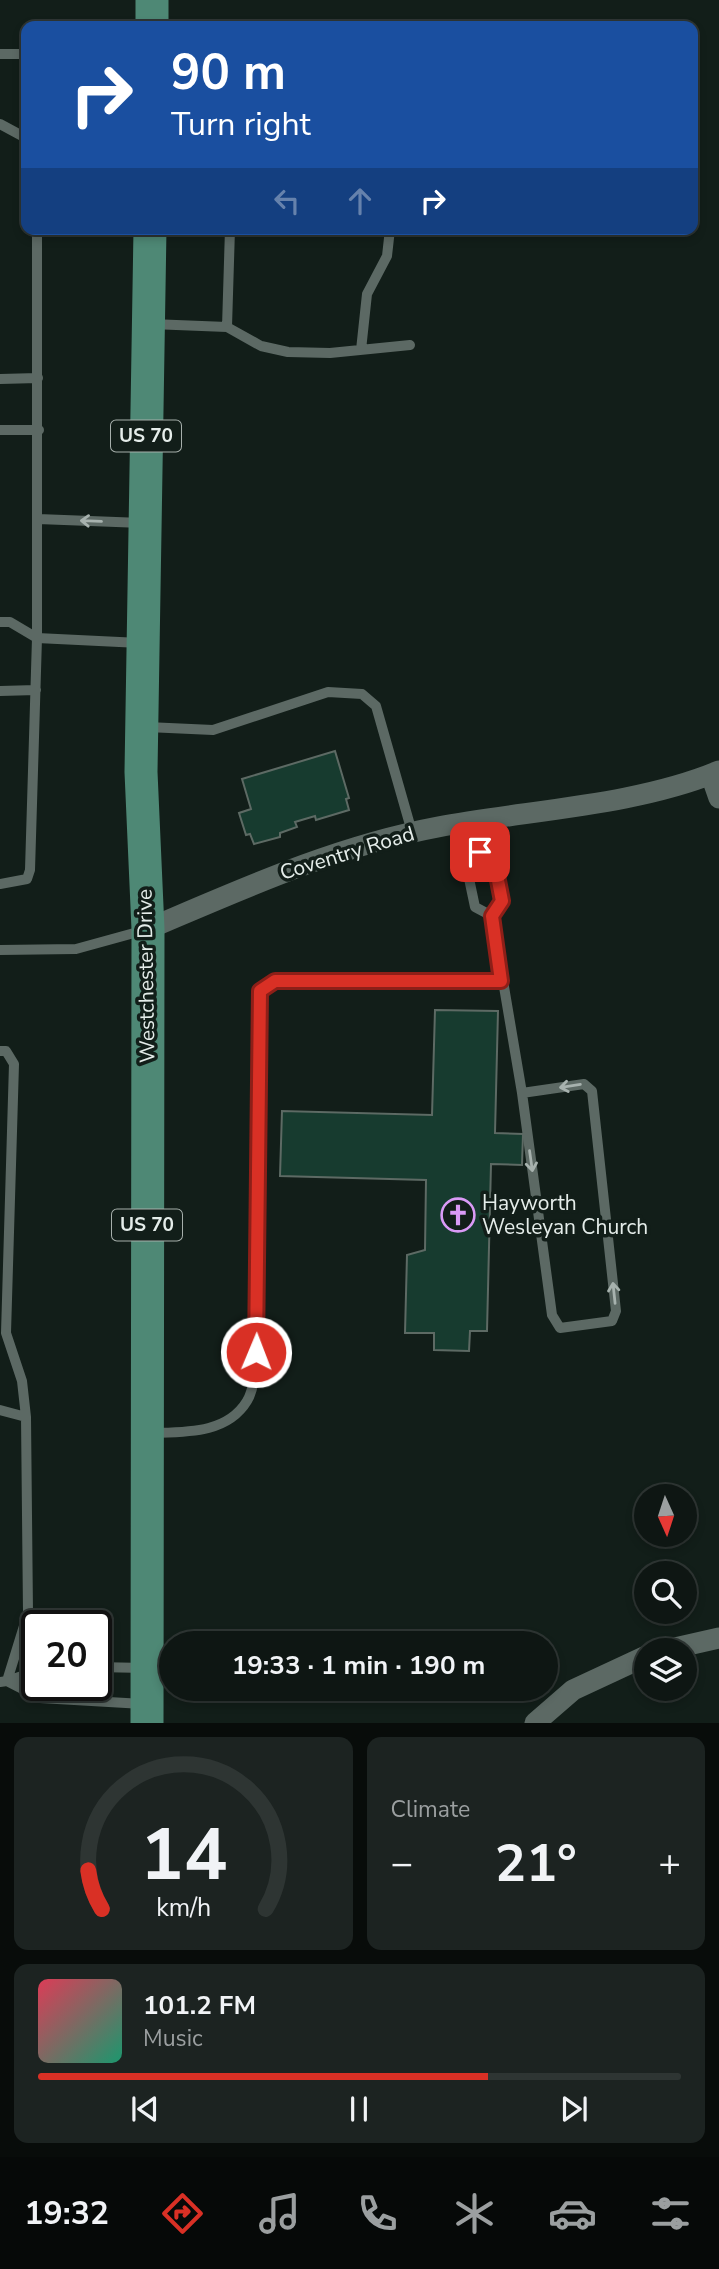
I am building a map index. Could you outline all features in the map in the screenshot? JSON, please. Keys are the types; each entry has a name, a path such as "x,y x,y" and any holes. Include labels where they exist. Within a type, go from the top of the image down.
{"main road":[{"path":"152,0 152,21"},
{"name":"Westchester Drive","path":"148,1714 148,929 142,726 149,235"}],"street":[{"name":"Coventry Road","path":"148,929 306,862 412,832 674,788 715,773"},
{"path":"715,773 719,798"},
{"path":"697,1643 719,1638"},
{"path":"535,1723 573,1690 634,1662"}],"lane":[{"path":"0,54 21,54"},
{"path":"0,124 21,135"},
{"path":"0,884 27,879 30,870 37,638 37,235"},
{"path":"228,327 230,235"},
{"path":"361,350 367,294 387,256 389,235"},
{"path":"148,324 228,327 261,346 288,352 361,350 410,345"},
{"path":"0,379 38,378"},
{"path":"0,430 39,430"},
{"path":"38,519 145,523"},
{"path":"0,622 10,622 37,638 143,643"},
{"path":"0,691 36,690"},
{"path":"142,726 213,730 328,692 362,694 376,706 412,832"},
{"path":"477,820 480,852 467,869 475,906 492,916"},
{"path":"480,852 494,860 502,901 492,916 522,1093 552,1315 560,1328 612,1321 617,1311 592,1091 584,1084 522,1093"},
{"path":"0,950 76,949 148,929"},
{"path":"147,1433 194,1432 222,1424 247,1402 253,1379 256,1352 260,991 275,981 501,981"},
{"path":"0,1051 6,1051 14,1064 3,1333 22,1381 26,1417 28,1614 3,1682"},
{"path":"0,1410 26,1417"},
{"path":"112,1667 147,1668"},
{"path":"3,1682 21,1676"},
{"path":"3,1682 40,1698 148,1714"}],"building":[{"path":"274,235 350,235 350,236"},
{"path":"335,751 349,798 346,799 349,810 316,820 315,816 295,822 297,827 280,833 280,837 254,844 250,834 246,835 239,813 251,809 242,779"},
{"name":"Hayworth Wesleyan Church","path":"435,1010 498,1011 495,1133 523,1134 522,1165 491,1164 487,1331 470,1331 469,1351 434,1350 434,1333 405,1333 407,1255 425,1250 426,1180 280,1176 282,1111 432,1115"}],"place":[{"name":"Hayworth Wesleyan Church","path":"458,1215"}],"route":[{"path":"256,1352 260,991 275,981 501,981 492,916 502,901 494,860 480,852"}]}
